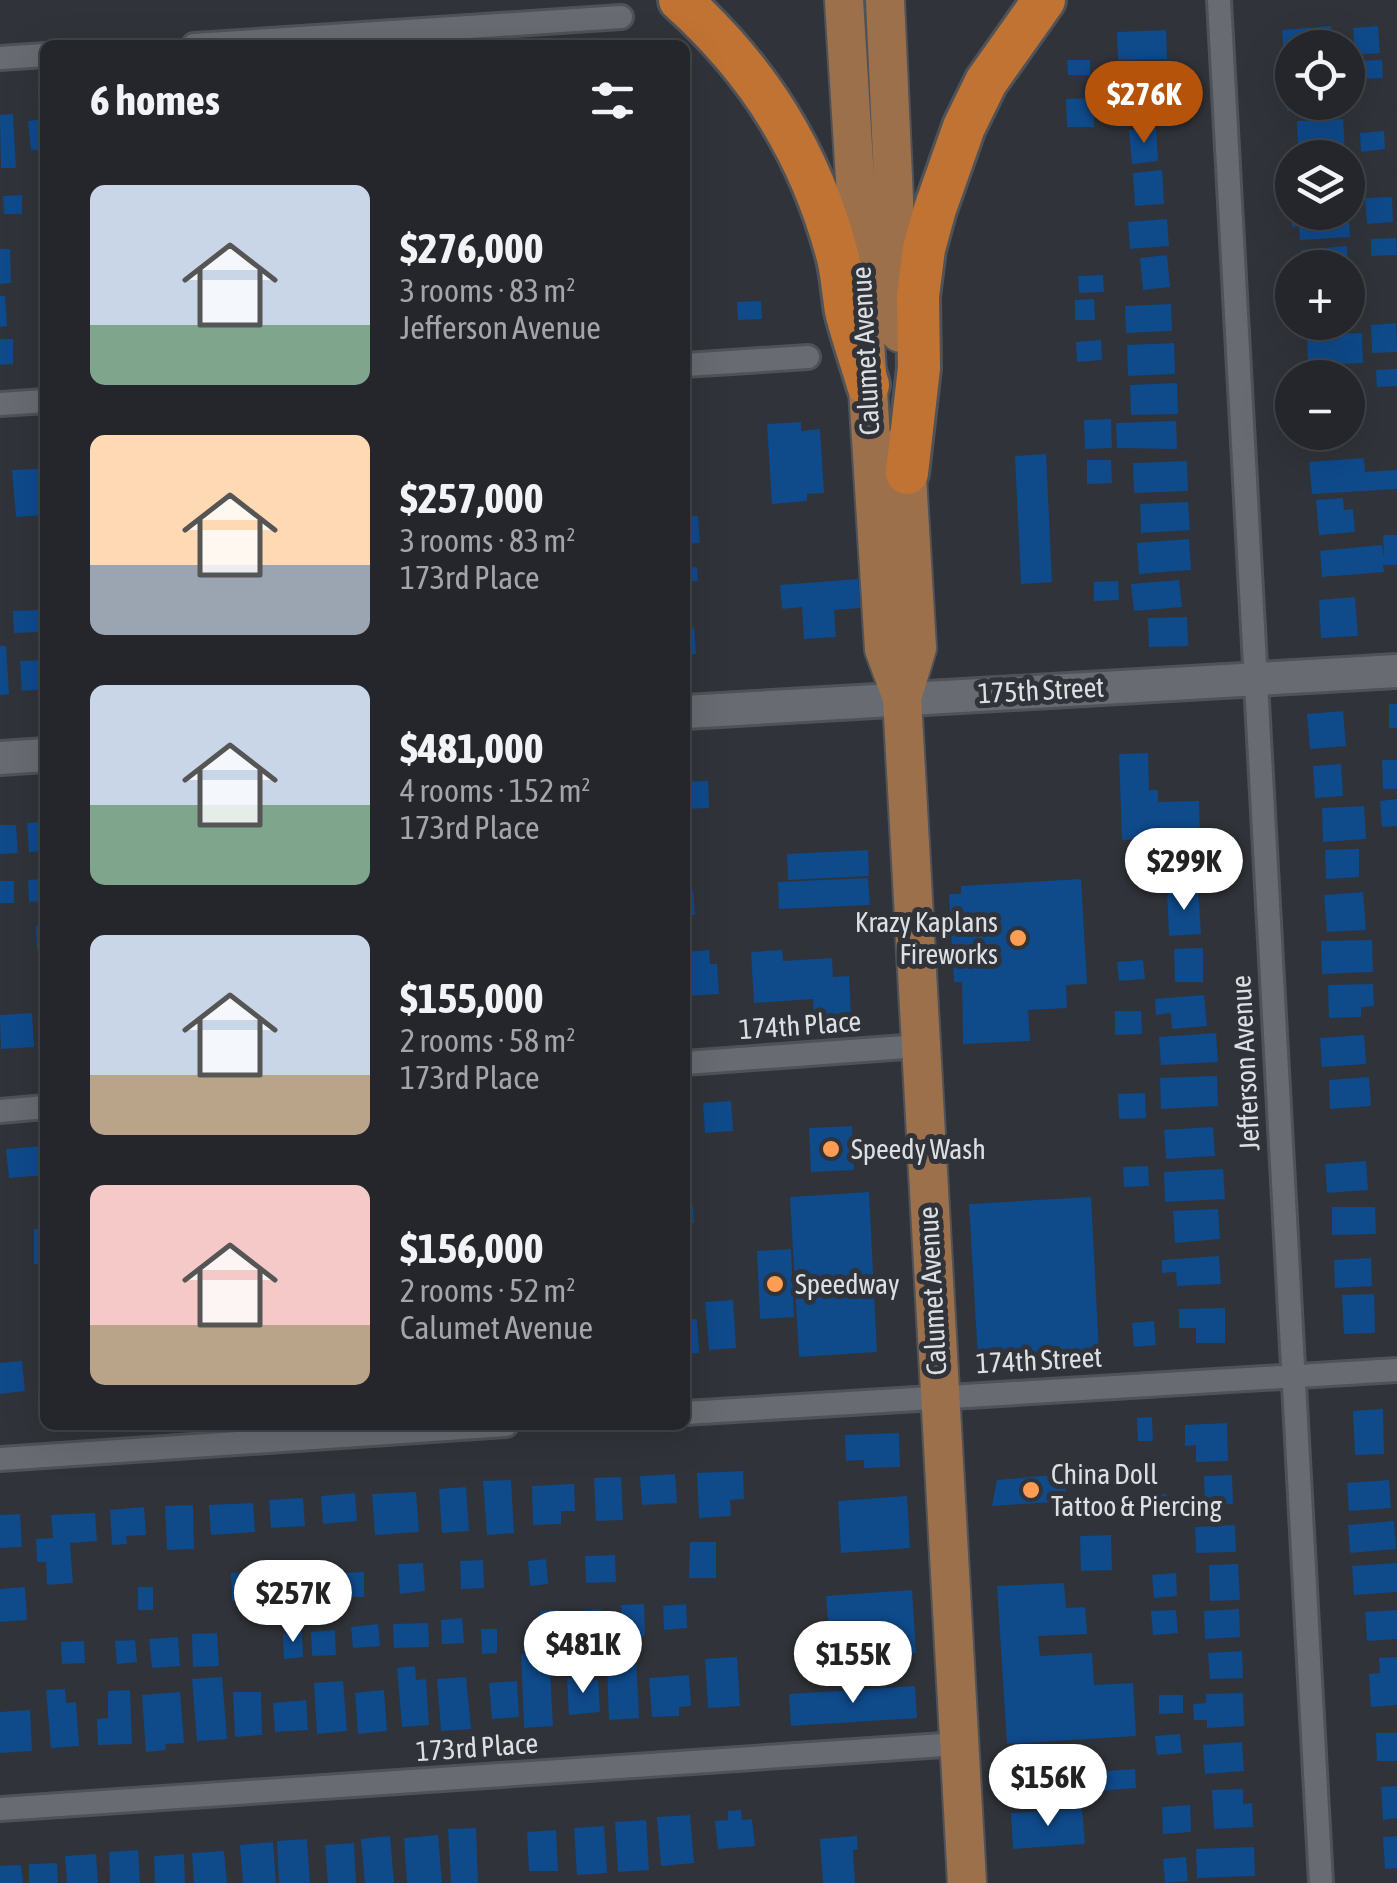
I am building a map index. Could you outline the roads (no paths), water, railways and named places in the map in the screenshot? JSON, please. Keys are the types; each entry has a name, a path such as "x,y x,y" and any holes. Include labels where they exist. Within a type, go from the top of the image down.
{"highway":[{"path":"680,0 734,53 786,124 838,259 846,311 868,385"},
{"path":"907,473 919,368 918,296 924,249 935,209 964,127 986,82 1044,0"}],"main road":[{"name":"Calumet Avenue","path":"844,0 884,649 902,698 967,1883"},
{"name":"Calumet Avenue","path":"885,0 917,648 902,698"}],"street":[{"name":"Jefferson Avenue","path":"1219,0 1320,1883"},
{"path":"352,40 510,35 621,17"},
{"path":"0,58 40,55"},
{"path":"690,364 808,357"},
{"path":"0,404 40,402"},
{"name":"175th Street","path":"690,712 1397,671"},
{"path":"0,758 40,754"},
{"name":"174th Place","path":"690,1063 919,1046"},
{"path":"0,1110 40,1108"},
{"name":"174th Street","path":"690,1413 1397,1370"},
{"path":"0,1459 432,1430"},
{"name":"173rd Place","path":"0,1809 958,1744"}],"place":[{"name":"Krazy Kaplans Fireworks","path":"1018,938"},
{"name":"Speedy Wash","path":"831,1149"},
{"name":"Speedway","path":"775,1284"},
{"name":"China Doll Tattoo & Piercing","path":"1031,1490"}]}
